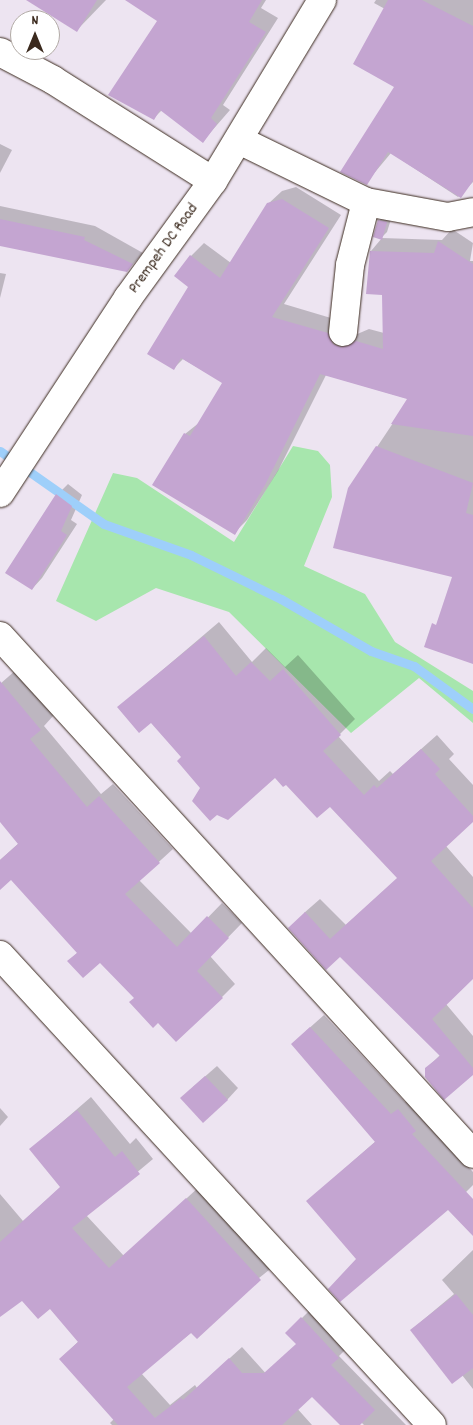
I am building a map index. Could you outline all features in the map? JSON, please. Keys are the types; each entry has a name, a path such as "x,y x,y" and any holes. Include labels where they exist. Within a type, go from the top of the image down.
{"street":[{"name":"Prempeh DC Road","path":"0,493 128,298 213,181 322,0"},
{"path":"0,52 53,80 213,181"},
{"path":"239,140 366,202 448,217 473,212"},
{"path":"343,332 350,265 366,202"},
{"path":"0,636 473,1154"},
{"path":"0,955 432,1425"}],"green space":[{"path":"293,446 318,451 330,465 332,497 304,566 365,594 395,642 473,691 473,723 419,678 351,733 229,612 156,588 96,621 56,601 113,473 137,478 234,542"}],"building":[{"path":"26,0 97,0 77,32 60,21 60,10 42,10"},
{"path":"125,0 262,0 249,22 266,32 211,118 217,124 203,143 160,110 154,120 108,95 157,21"},
{"path":"388,0 422,0 473,26 473,181 461,198 388,152 367,185 340,172 394,87 353,64"},
{"path":"282,199 329,228 272,317 328,333 333,344 341,347 356,341 383,349 382,295 366,294 370,251 434,253 438,241 473,264 473,436 391,424 407,399 320,374 265,485 235,535 152,485 184,433 190,436 222,383 181,358 174,370 147,354 188,287 174,276 190,255 220,278 267,203"},
{"path":"0,219 85,237 84,240 133,264 127,272 0,246"},
{"path":"378,220 387,222 382,240 373,237"},
{"path":"376,446 473,483 466,513 473,515 473,664 424,647 432,623 436,625 452,577 333,548 348,488"},
{"path":"56,494 72,506 61,531 67,535 32,590 5,573"},
{"path":"204,636 236,676 251,662 270,681 283,669 341,735 323,751 364,795 374,785 377,788 421,749 440,769 435,774 473,816 473,822 431,861 473,908 473,979 432,1019 473,1068 473,1075 444,1100 425,1077 425,1068 440,1056 340,957 326,970 288,928 305,912 330,939 397,878 330,807 317,818 286,785 283,787 275,778 228,820 217,815 210,821 192,801 200,788 177,761 181,757 151,723 139,733 117,707"},
{"path":"0,681 41,730 30,739 87,807 99,796 160,863 125,894 177,947 207,916 229,938 197,971 223,998 176,1042 158,1023 153,1028 129,1002 134,998 100,963 83,978 67,961 77,953 11,880 0,890 0,860 18,844 0,822"},
{"path":"310,1027 391,1114 398,1109 416,1131 412,1134 473,1199 473,1236 448,1210 340,1302 328,1289 356,1259 306,1201 375,1142 291,1044"},
{"path":"205,1076 228,1100 203,1123 180,1098"},
{"path":"77,1110 115,1157 122,1151 140,1174 72,1228 109,1268 186,1198 261,1280 197,1339 191,1333 127,1387 155,1418 181,1398 183,1400 229,1358 242,1373 264,1373 296,1344 285,1333 301,1317 339,1358 331,1365 375,1410 360,1425 340,1425 312,1397 282,1425 118,1425 59,1359 78,1342 50,1309 38,1319 22,1301 0,1317 0,1242 60,1187 29,1149"},
{"path":"456,1294 473,1315 473,1368 452,1384 410,1330"}],"waterway":[{"path":"0,451 104,524 191,555 281,599 371,651 414,666 473,709"}]}
